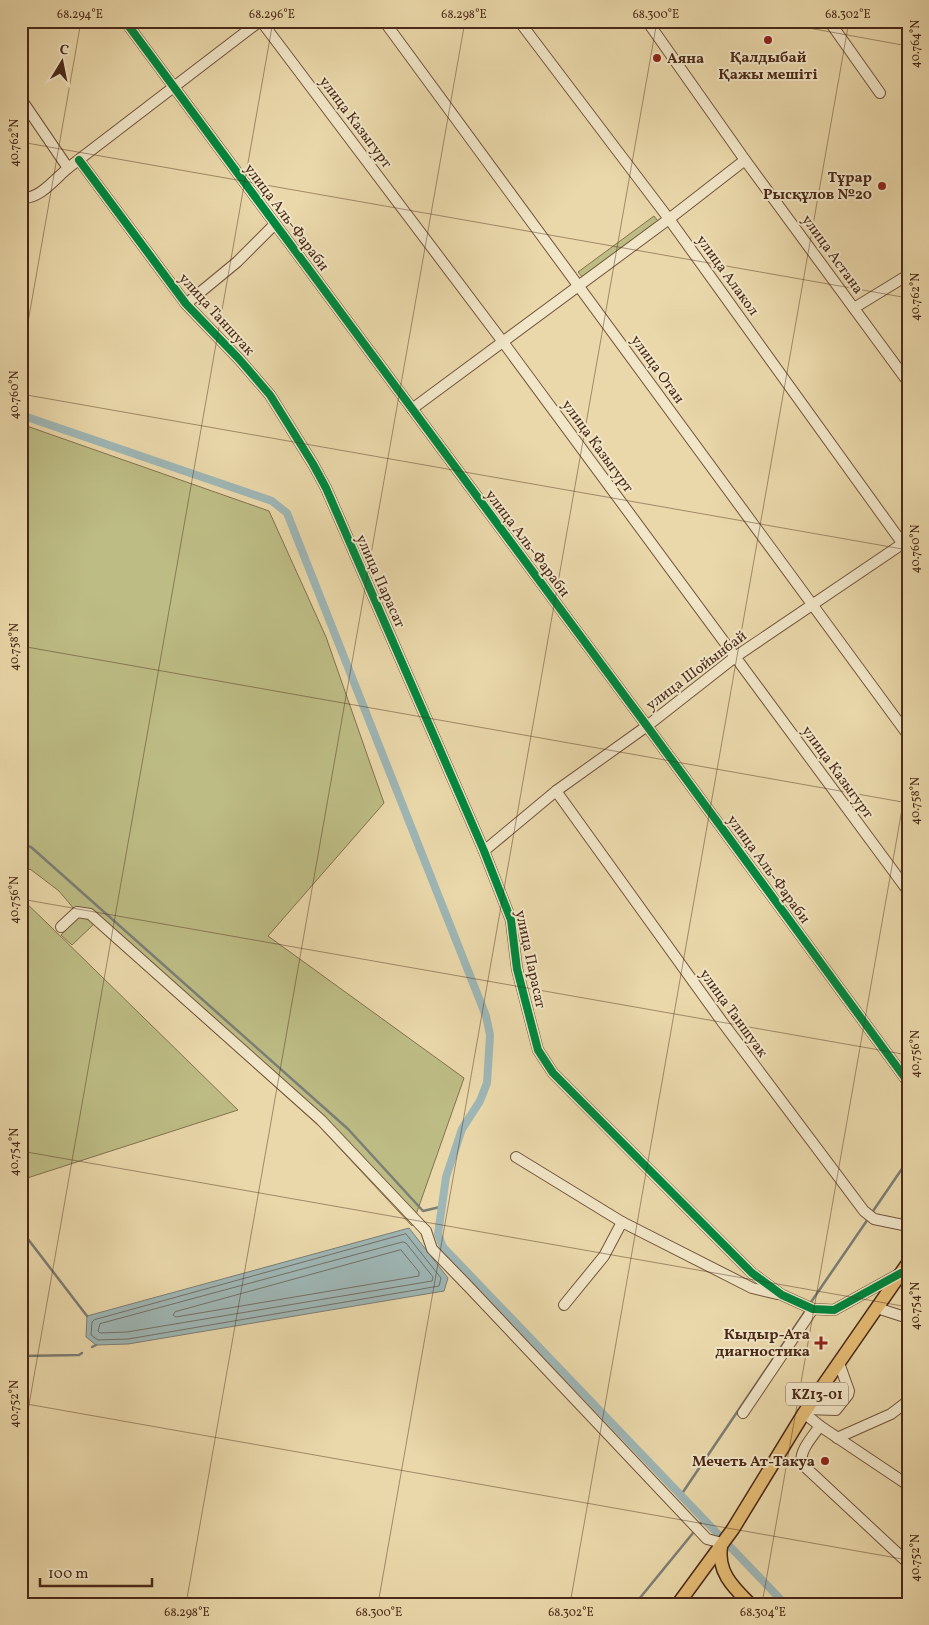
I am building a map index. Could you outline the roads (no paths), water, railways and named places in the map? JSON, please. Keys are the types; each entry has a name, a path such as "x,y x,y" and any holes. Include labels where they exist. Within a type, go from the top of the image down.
{"main road":[{"name":"KZ13-01","path":"678,1604 733,1529 805,1411 904,1268"},
{"path":"722,1544 723,1572 729,1583 750,1604"}],"street":[{"name":"улица Аль-Фараби","path":"125,21 908,1082"},
{"path":"21,198 28,199 40,192 68,168 261,21"},
{"name":"улица Казыгурт","path":"261,21 503,342 908,891"},
{"name":"улица Отан","path":"384,21 908,735"},
{"name":"улица Алакол","path":"519,21 669,220 906,545"},
{"name":"улица Астана","path":"648,21 745,160 908,382"},
{"path":"829,21 880,93"},
{"path":"21,99 68,168"},
{"name":"улица Таншуак","path":"79,160 186,304 239,359 270,395 313,464"},
{"path":"412,410 669,220 745,160"},
{"path":"186,304 237,262 275,224"},
{"path":"854,308 908,275"},
{"name":"улица Парасат","path":"313,464 326,488 484,850 511,920 517,968 538,1050 553,1073 746,1267 782,1295 810,1307 834,1310 904,1268"},
{"name":"улица Шойынбай","path":"484,850 556,791 647,726 734,657 906,545"},
{"name":"улица Таншуак","path":"556,791 723,1023 870,1216 908,1226"},
{"path":"61,927 77,912 90,914 321,1120 426,1232 432,1248 707,1539 722,1544"},
{"path":"516,1157 622,1222 752,1288 782,1295"},
{"path":"564,1306 604,1256 622,1222"},
{"path":"736,1280 746,1267"},
{"path":"743,1413 810,1307"},
{"path":"877,1308 908,1318"},
{"path":"805,1411 836,1410 848,1395 849,1391 839,1363"},
{"path":"837,1438 892,1414 908,1401"},
{"path":"805,1411 820,1426 908,1485"},
{"path":"820,1426 804,1450 801,1460 802,1464 908,1563"}],"water":[{"path":"409,1228 448,1278 444,1291 128,1344 96,1345 86,1337 87,1316"}],"waterway":[{"path":"21,415 272,501 287,513 486,1016 490,1035 487,1083 480,1101 462,1129 446,1177 438,1234 443,1247 785,1604"},
{"path":"21,844 31,847 348,1129 423,1211 440,1207"},
{"path":"871,1214 908,1160"},
{"path":"809,1305 868,1219"},
{"path":"21,1230 87,1316"},
{"path":"681,1495 806,1310"},
{"path":"92,1347 96,1345"},
{"path":"21,1356 79,1355 82,1353"},
{"path":"701,1523 704,1519"},
{"path":"635,1604 693,1533"}],"place":[{"name":"Қалдыбай Қажы мешіті","path":"768,40"},
{"name":"Аяна","path":"657,58"},
{"name":"Тұрар Рысқұлов №20","path":"882,186"},
{"name":"Кыдыр-Ата диагностика","path":"821,1343"},
{"name":"Мечеть Ат-Такуа","path":"825,1461"}]}
